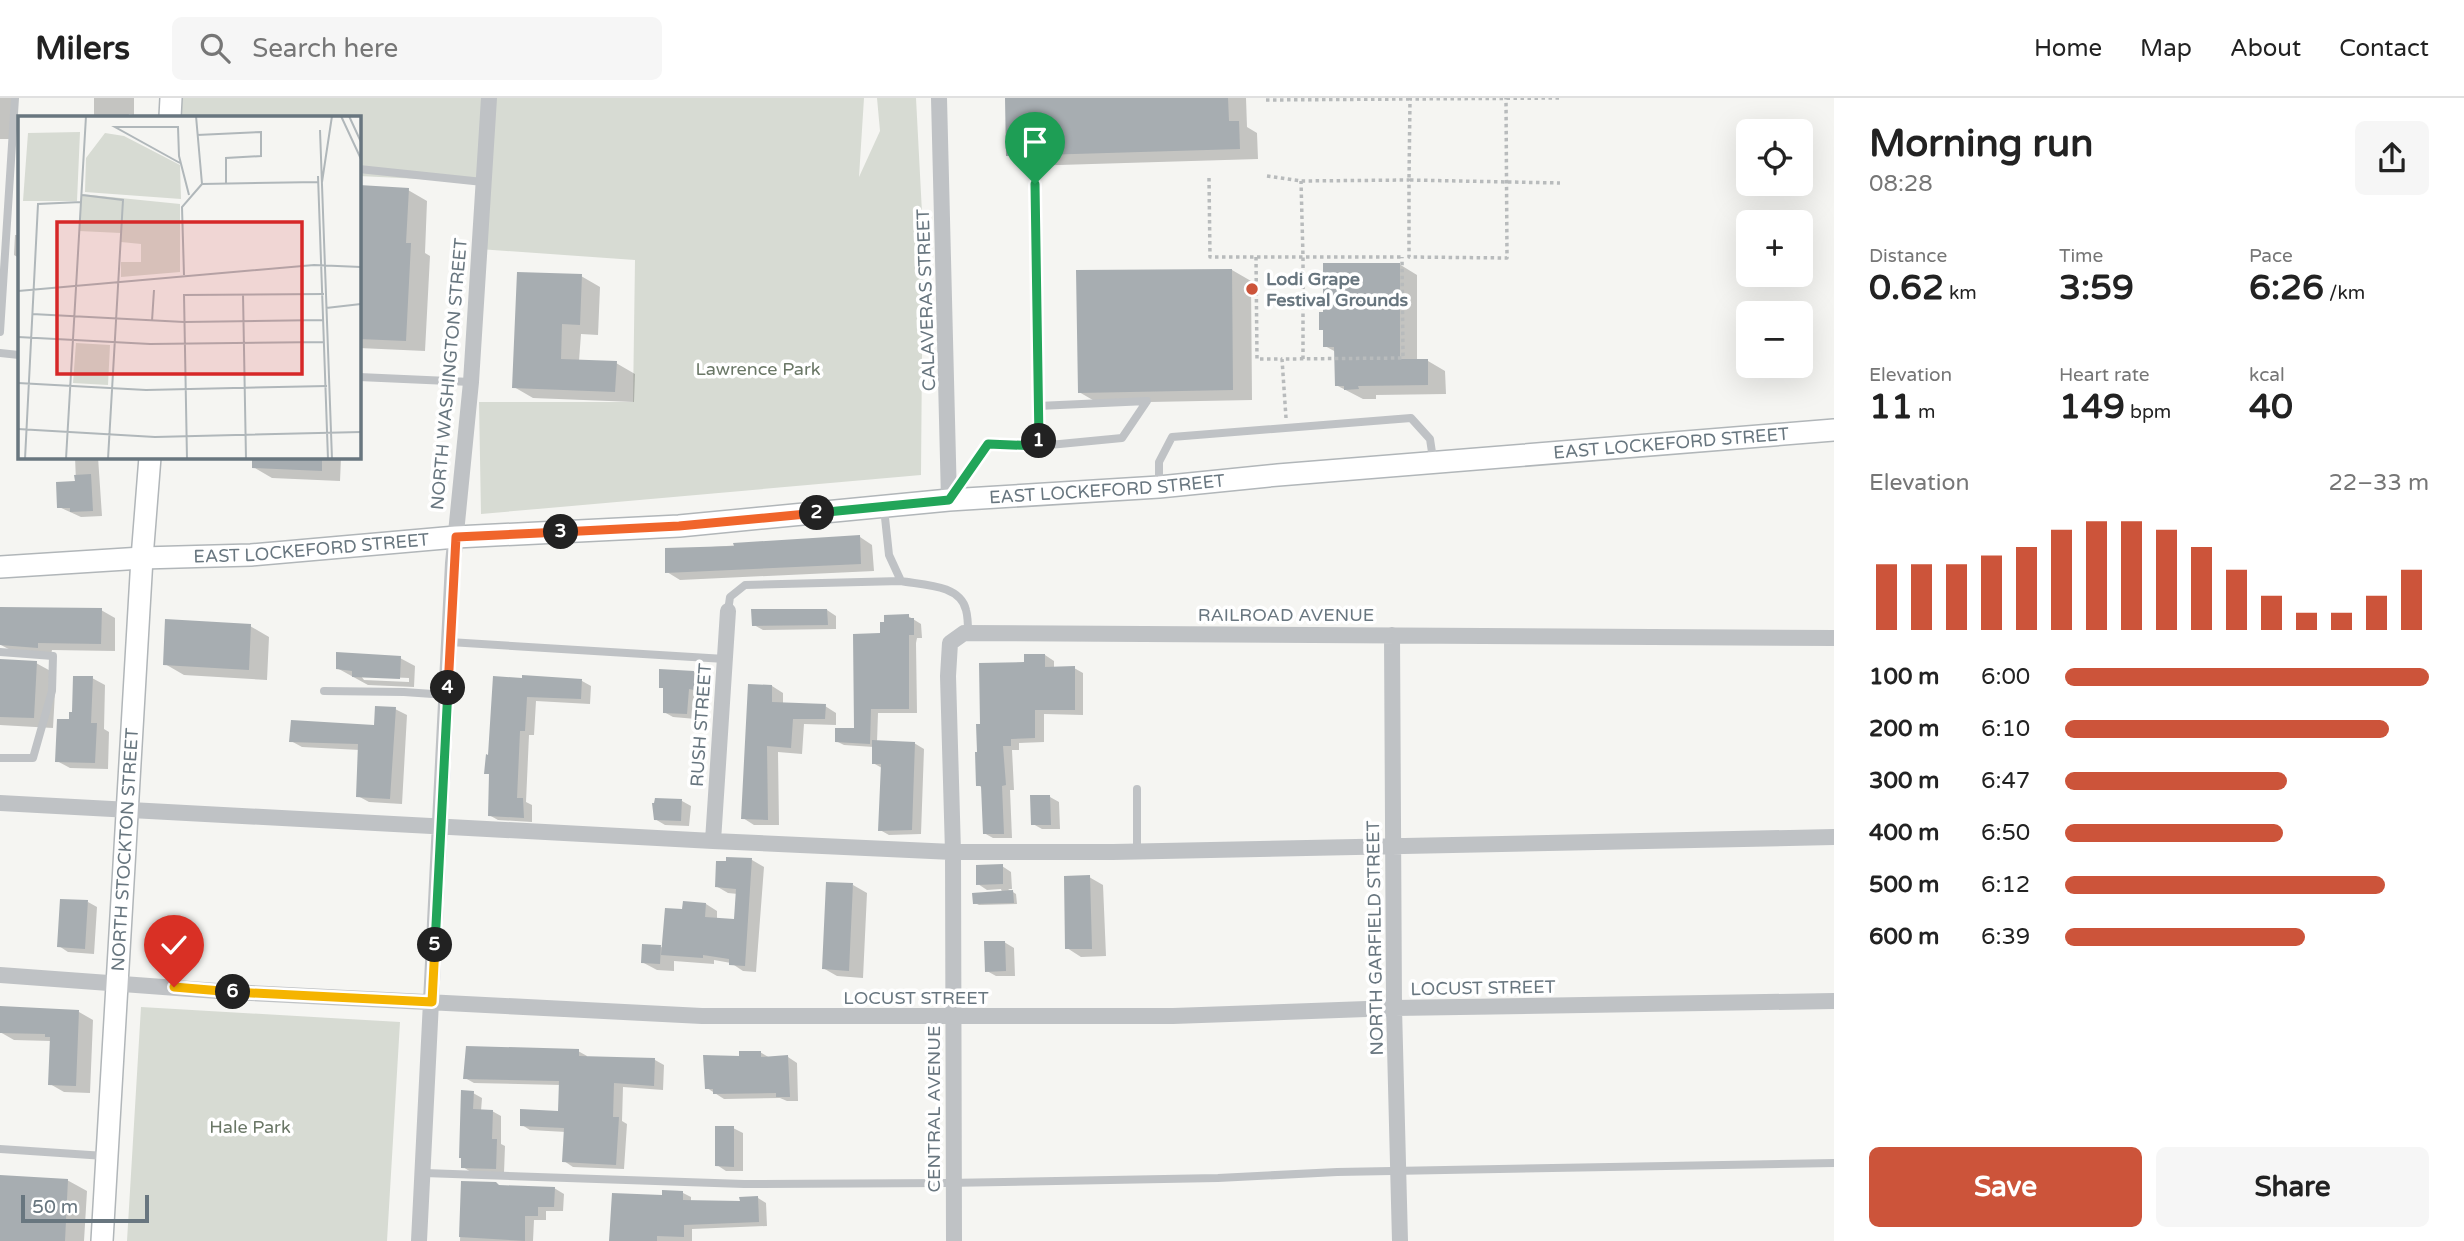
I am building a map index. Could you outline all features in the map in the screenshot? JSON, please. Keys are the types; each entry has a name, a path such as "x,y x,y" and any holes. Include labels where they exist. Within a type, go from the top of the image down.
{"street":[{"path":"170,116 171,98"},
{"name":"NORTH WASHINGTON STREET","path":"419,1241 449,642 471,382 489,98"},
{"name":"CALAVERAS STREET","path":"939,98 949,500"},
{"name":"EAST LOCKEFORD STREET","path":"0,567 142,558 251,555 456,537 679,526 949,500 1159,487 1834,430"},
{"name":"NORTH STOCKTON STREET","path":"102,1241 150,458"},
{"name":"RUSH STREET","path":"713,841 728,611"},
{"path":"953,852 948,676 950,643 968,633"},
{"name":"RAILROAD AVENUE","path":"968,633 1834,638"},
{"name":"NORTH GARFIELD STREET","path":"1392,635 1394,1008 1400,1241"},
{"path":"0,803 953,852 1137,852 1547,841 1700,841 1834,837"},
{"name":"CENTRAL AVENUE","path":"953,852 954,1241"},
{"name":"LOCUST STREET","path":"0,975 231,992 702,1016 1173,1016 1394,1008 1834,1002"}],"lane":[{"path":"0,332 15,98"},
{"path":"0,141 12,141"},
{"path":"360,169 483,182"},
{"path":"1035,184 1039,446"},
{"path":"0,353 18,355"},
{"path":"360,377 471,382"},
{"path":"949,500 988,444 1039,446 1122,438 1147,401 1038,406"},
{"path":"1159,487 1159,462 1172,437 1411,418 1430,439 1434,462"},
{"path":"884,507 889,555 901,581"},
{"path":"728,611 730,597 745,585 901,581 946,589 958,596 966,607 968,633"},
{"path":"449,642 725,659"},
{"path":"0,652 53,656 52,691 33,758 0,758"},
{"path":"324,691 447,695"},
{"path":"1137,789 1137,852"},
{"path":"0,1149 107,1156"},
{"path":"424,1173 744,1184 1204,1178 1336,1171 1834,1163"}],"path":[{"path":"1209,178 1210,257 1507,258 1506,98"},
{"path":"1266,100 1559,98"},
{"path":"1409,257 1410,99"},
{"path":"1267,176 1301,181 1560,183"},
{"path":"1301,181 1303,359"},
{"path":"1256,257 1256,359 1404,358 1402,257"},
{"path":"1282,359 1287,428"}],"green space":[{"name":"Lawrence Park","path":"171,98 864,98 859,177 880,131 877,98 916,98 923,232 921,475 481,514 479,402 633,402 635,260 479,249 481,182 360,176 360,116 170,116"},
{"name":"Hale Park","path":"141,1007 400,1022 387,1241 127,1241"}],"building":[{"path":"1005,98 1228,98 1229,121 1239,121 1240,149 1006,156"},
{"path":"360,185 409,188 406,243 411,243 406,341 360,339"},
{"path":"1323,263 1400,263 1400,359 1428,359 1428,385 1358,386 1359,389 1344,390 1344,386 1335,386 1334,347 1323,347 1323,330 1319,330 1319,312 1323,312"},
{"path":"1232,269 1233,390 1078,393 1076,270"},
{"path":"517,272 582,274 580,325 562,324 561,359 617,361 615,392 512,388"},
{"path":"252,458 322,458 322,471 252,468"},
{"path":"91,474 93,511 70,512 70,508 57,508 56,482 75,481 74,475"},
{"path":"860,535 861,564 665,573 665,548 734,546 733,543"},
{"path":"0,607 102,608 101,644 38,643 38,648 0,645"},
{"path":"751,609 827,609 828,625 752,626"},
{"path":"909,614 909,618 914,618 914,635 909,635 909,709 871,709 870,744 835,742 835,728 854,728 853,634 880,633 880,622 884,622 884,615"},
{"path":"165,619 251,624 249,670 163,665"},
{"path":"336,652 401,656 400,679 352,677 352,671 336,669"},
{"path":"1024,654 1045,654 1045,667 1075,666 1075,710 1035,710 1035,738 1011,739 1011,746 1003,746 1006,785 1002,786 1004,834 983,834 981,786 976,786 975,752 976,724 980,724 979,663 1024,662"},
{"path":"0,659 37,661 34,718 0,717"},
{"path":"659,669 694,671 694,690 689,689 687,714 663,713 663,688 659,688"},
{"path":"522,675 582,679 581,699 527,697 525,731 520,731 517,798 523,798 524,818 488,816 489,774 484,774 486,754 488,755 493,676 522,678"},
{"path":"73,676 93,676 91,723 97,723 95,763 55,762 57,719 69,719 69,712 72,712"},
{"path":"748,684 772,685 772,702 826,704 825,719 793,719 791,748 767,746 768,820 741,819"},
{"path":"375,706 396,707 390,799 356,797 358,744 289,742 291,720 374,725"},
{"path":"872,740 915,742 912,830 878,831 881,764 872,764"},
{"path":"1030,795 1050,795 1051,825 1031,825"},
{"path":"655,798 682,799 681,821 654,820 652,803"},
{"path":"726,857 752,858 745,966 729,965 729,959 703,955 703,958 661,955 665,908 682,909 683,901 706,903 705,917 734,919 736,889 715,887 716,861 726,861"},
{"path":"1003,864 1003,884 976,885 976,865"},
{"path":"1090,875 1092,949 1065,949 1064,876"},
{"path":"826,882 853,883 849,971 822,969"},
{"path":"1013,890 1014,903 973,904 972,893"},
{"path":"60,899 88,900 85,949 57,947"},
{"path":"984,941 1005,941 1006,971 985,972"},
{"path":"642,944 661,945 660,964 641,963"},
{"path":"0,1006 79,1010 76,1086 48,1085 50,1037 45,1037 45,1034 0,1033"},
{"path":"466,1046 579,1049 579,1056 655,1058 654,1086 614,1083 613,1117 619,1117 616,1165 562,1162 564,1128 520,1126 520,1109 558,1111 559,1081 463,1079"},
{"path":"739,1051 761,1051 761,1057 788,1055 790,1097 776,1097 776,1093 713,1094 713,1089 705,1089 703,1055 739,1056"},
{"path":"461,1090 474,1091 473,1109 493,1110 492,1139 497,1139 496,1169 461,1168"},
{"path":"715,1126 734,1126 734,1167 715,1166"},
{"path":"0,1175 68,1179 65,1241 0,1241"},
{"path":"461,1181 555,1187 554,1207 538,1207 538,1216 525,1216 525,1241 459,1237"},
{"path":"662,1190 683,1191 683,1200 740,1201 739,1197 758,1196 759,1222 684,1225 684,1237 657,1236 657,1241 609,1241 612,1193 662,1195"}],"place":[{"name":"Lodi Grape Festival Grounds","path":"1252,289"}],"route":[{"path":"174,987 432,1002 456,537 679,526 949,500 988,444 1039,446 1035,184"}]}
